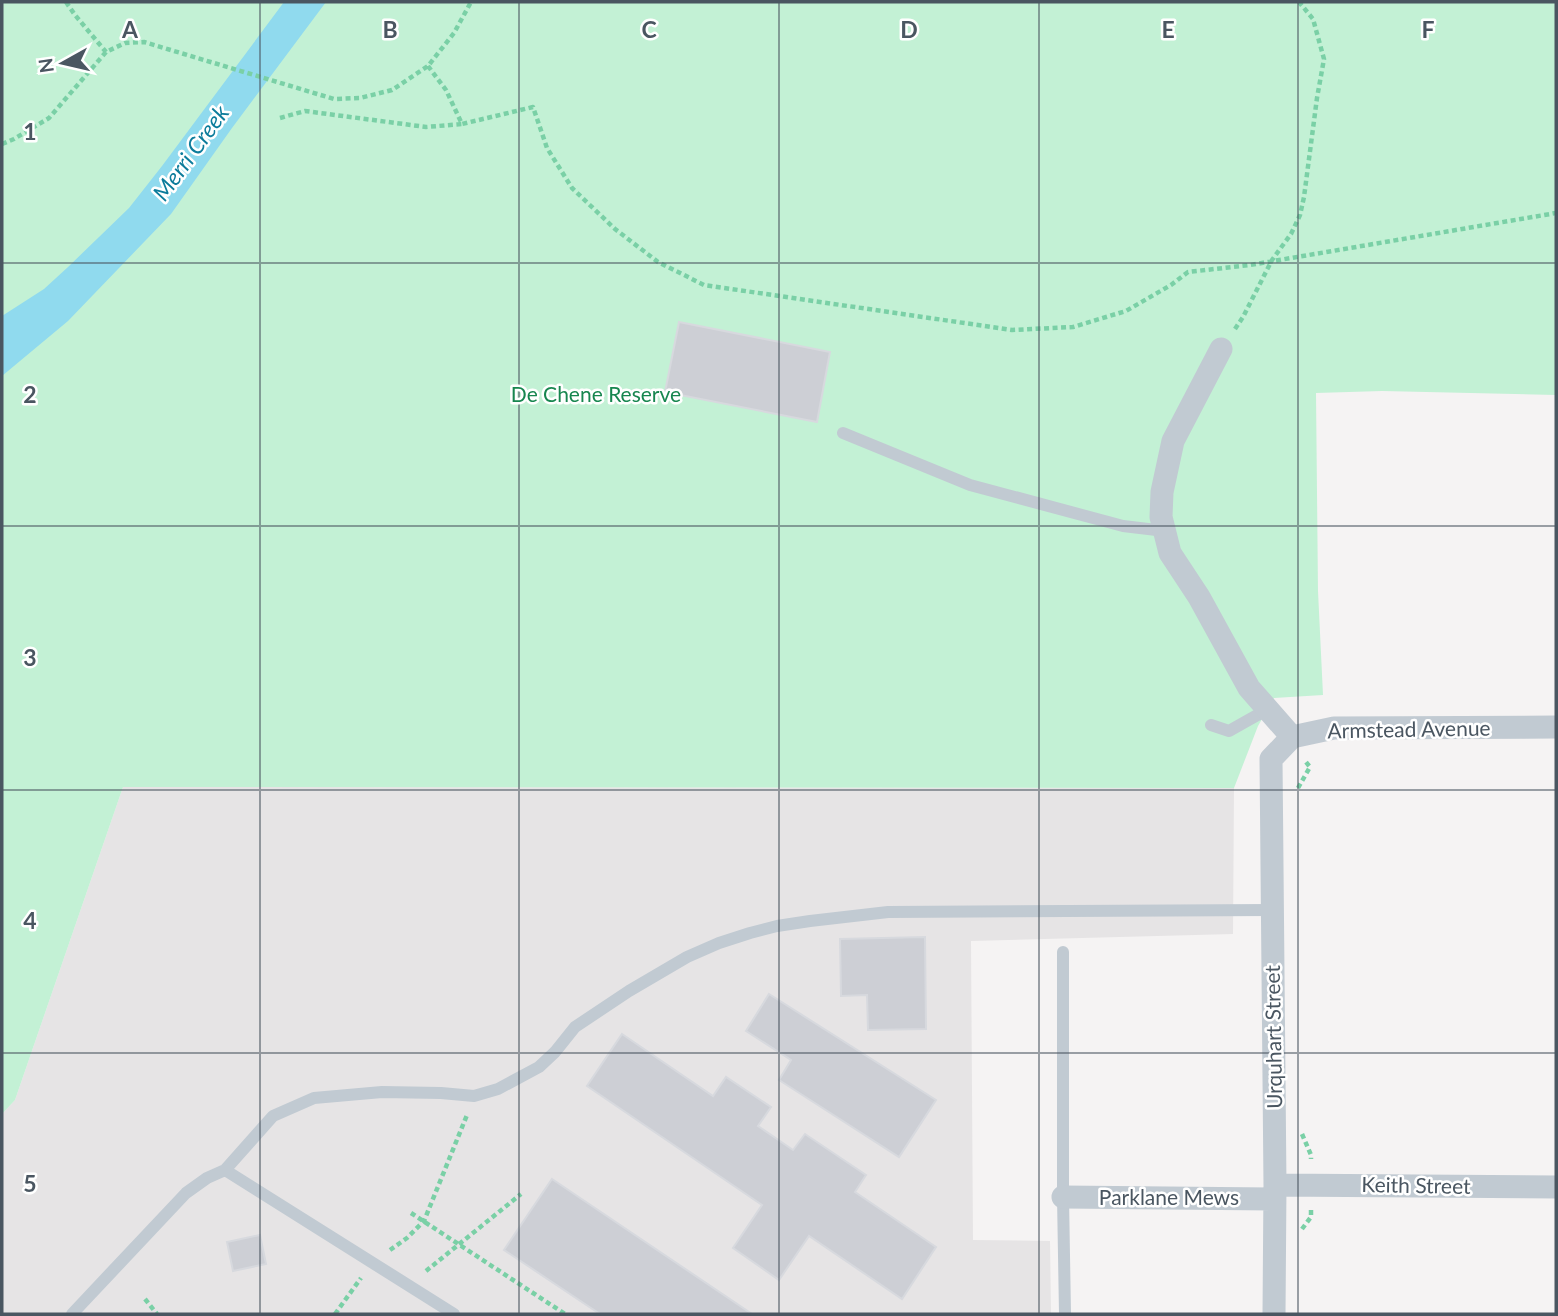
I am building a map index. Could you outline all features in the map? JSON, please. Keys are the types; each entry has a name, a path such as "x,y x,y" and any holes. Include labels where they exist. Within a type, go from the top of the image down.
{"street":[{"path":"1221,349 1173,441 1161,492 1161,517 1170,553 1199,597 1250,688 1292,737"},
{"name":"Armstead Avenue","path":"1292,737 1334,729 1556,727"},
{"name":"Urquhart Street","path":"1274,1314 1271,759 1292,737"},
{"name":"Keith Street","path":"1275,1192 1556,1187"},
{"name":"Parklane Mews","path":"1063,1197 1275,1192"}],"lane":[{"path":"842,433 970,485 1124,526 1165,531"},
{"path":"1211,725 1229,731 1268,709"},
{"path":"72,1314 186,1193 207,1178 225,1170 273,1116 314,1098 382,1092 474,1096 498,1089 540,1067 575,1027 687,957 719,943 777,926 888,912 1272,910"},
{"path":"1063,952 1065,1314"},
{"path":"225,1170 454,1314"}],"path":[{"path":"66,2 106,51"},
{"path":"2,144 49,118 106,51 125,43 144,42 334,99 360,98 392,90 428,66 454,33 471,2"},
{"path":"1221,349 1243,317 1300,215 1324,60 1313,19 1299,2"},
{"path":"428,66 446,90 462,124"},
{"path":"280,118 305,111 426,127 462,124 533,107 547,148 572,188 615,229 659,261 704,285 1012,330 1073,327 1126,311 1188,272 1250,265 1556,213"},
{"path":"335,1314 372,1263 407,1238 424,1221 474,1096"},
{"path":"409,1285 521,1194"},
{"path":"411,1213 565,1314"},
{"path":"145,1299 157,1314"}],"shaded area":[{"path":"123,787 1234,788 1233,934 971,941 973,1240 1050,1241 1051,1314 2,1314 2,1114 15,1100"}],"green space":[{"name":"De Chene Reserve","path":"2,2 1556,2 1556,395 1382,391 1316,393 1318,591 1323,695 1274,698 1258,726 1234,788 123,787 15,1100 2,1114"}],"water":[{"name":"Merri Creek","path":"284,2 326,2 171,214 68,321 2,376 2,316 44,289 129,208"}],"building":[{"path":"679,322 830,352 817,422 665,392"},
{"path":"925,937 926,1029 868,1030 867,995 841,996 840,939"},
{"path":"769,994 936,1100 899,1157 779,1080 791,1060 746,1031"},
{"path":"622,1034 713,1096 726,1077 771,1107 758,1126 793,1150 805,1134 866,1175 855,1192 936,1247 902,1299 809,1236 779,1280 733,1248 762,1205 587,1086"},
{"path":"552,1179 752,1314 600,1314 504,1250"},
{"path":"260,1235 266,1264 233,1271 227,1242"}]}
